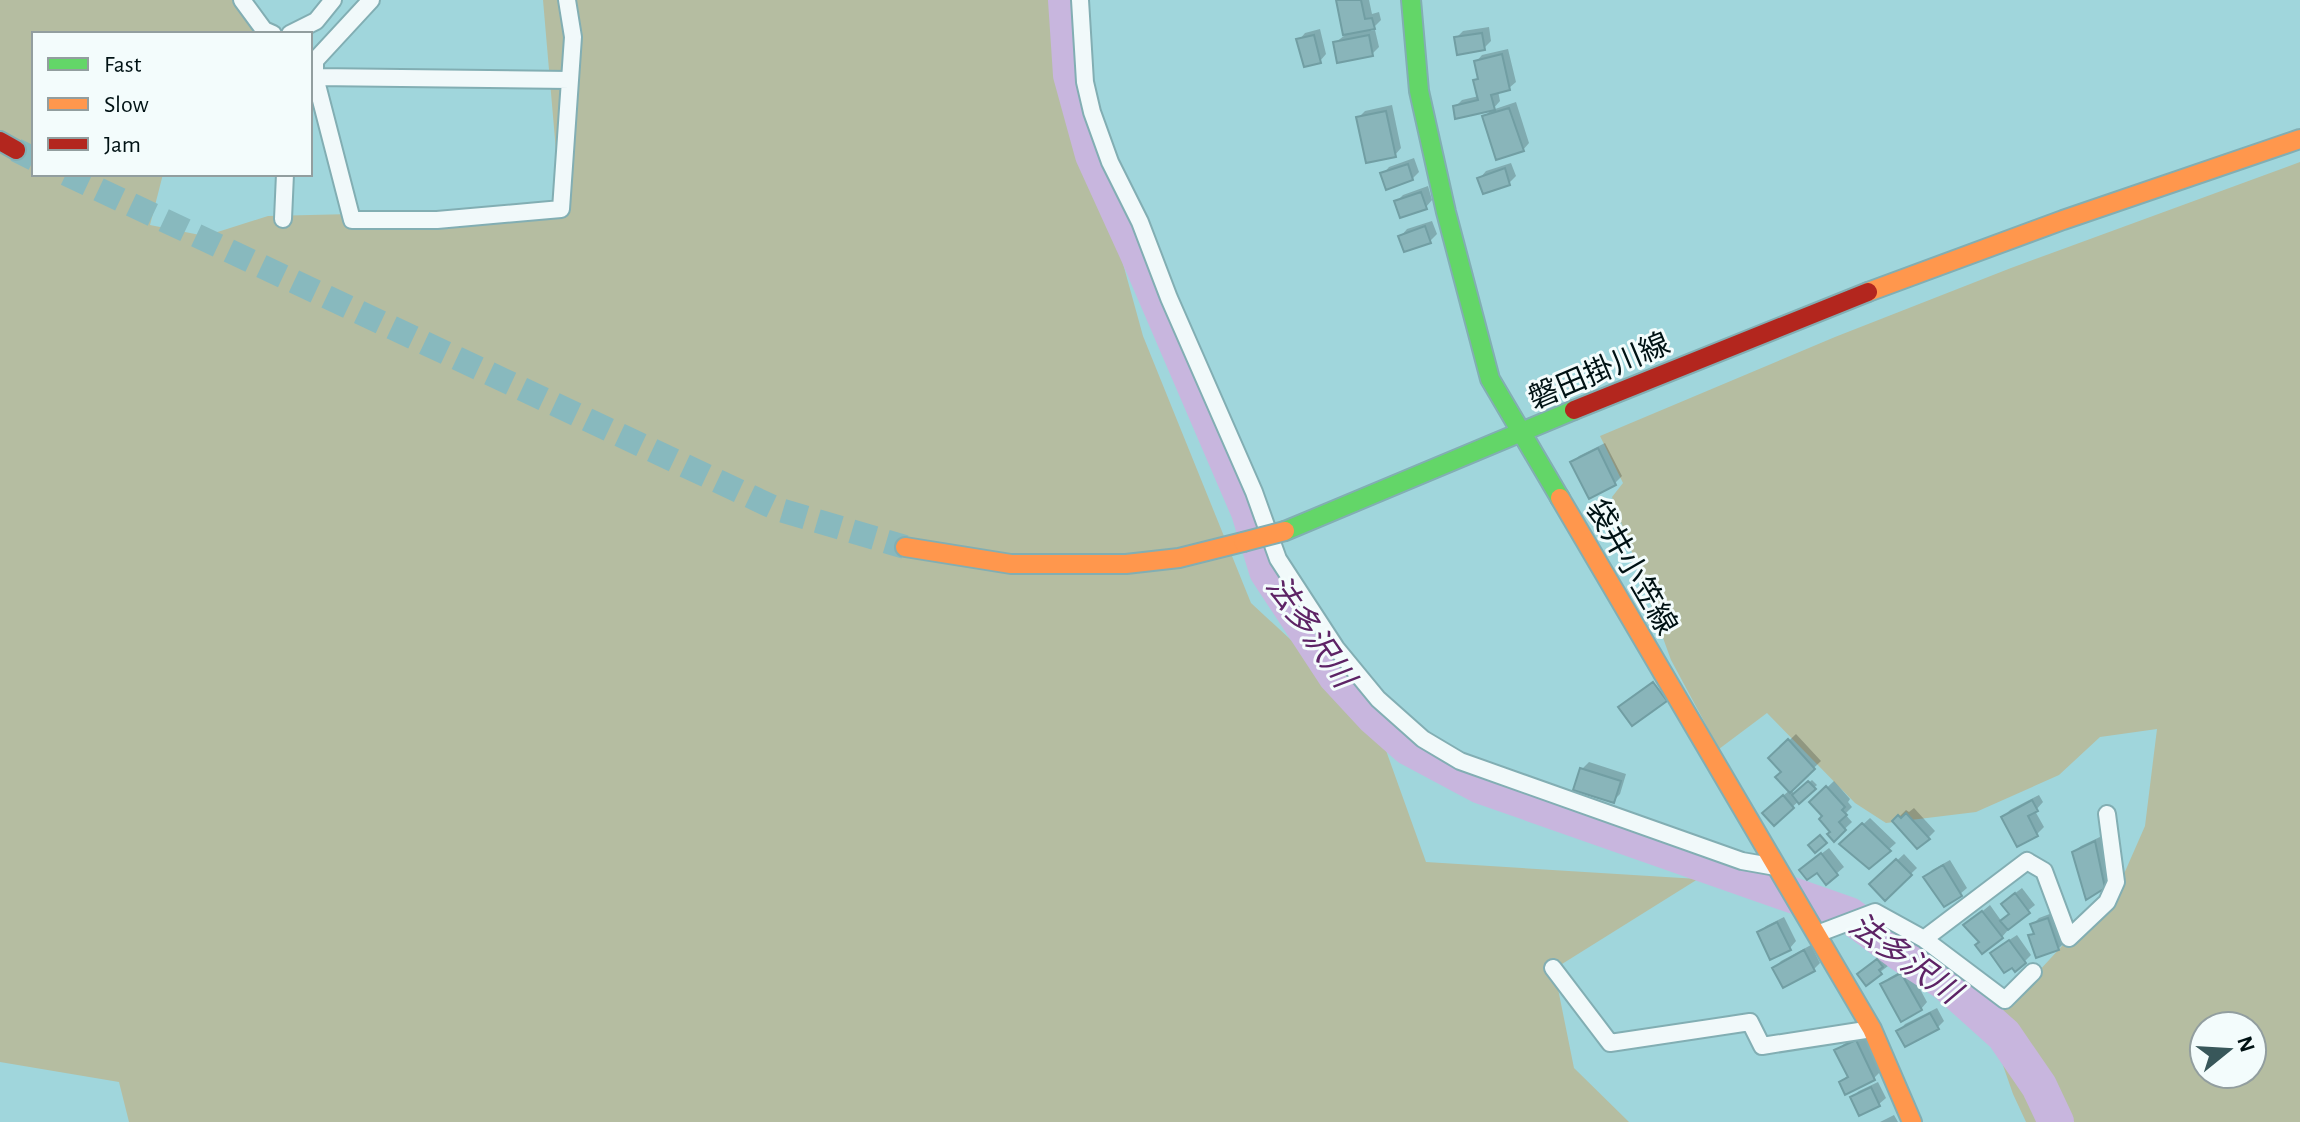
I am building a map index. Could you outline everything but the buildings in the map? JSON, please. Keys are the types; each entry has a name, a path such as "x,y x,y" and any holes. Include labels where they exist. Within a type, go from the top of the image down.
{"main road":[{"name":"袋井小笠線","path":"1411,0 1419,91 1446,212 1490,379 1872,1029 1912,1122"},
{"name":"磐田掛川線","path":"905,547 1011,564 1126,564 1179,558 1285,531 1704,356 2097,208 2300,139"}],"street":[{"path":"242,0 268,32"},
{"path":"294,32 316,21 333,0"},
{"path":"313,68 371,0"},
{"path":"313,68 352,220 437,220 561,209 573,37 567,0"},
{"path":"1080,0 1085,82 1110,162 1140,222 1169,298 1254,492 1278,559 1336,648 1378,699 1423,739 1460,761 1742,861 1776,867"},
{"path":"1083,26 1092,0"},
{"path":"313,68 570,80"},
{"path":"283,219 285,176"},
{"path":"1924,939 2027,861 2044,871 2069,938 2107,902 2116,882 2107,814"},
{"path":"1817,934 1875,912 1924,939 2005,1000 2033,972"},
{"path":"1553,968 1610,1043 1750,1022 1762,1046 1872,1029"}],"green space":[{"path":"0,0 241,0 260,32 32,32 32,176 162,176 150,225 205,236 268,216 561,209 543,0 1078,0 1088,137 1143,336 1251,603 1374,717 1426,862 1698,879 1554,969 1574,1068 1629,1122 129,1122 119,1082 0,1062"},
{"path":"2300,162 2300,1122 2026,1122 2013,1094 1991,1031 2002,1011 2120,883 2145,826 2157,729 2100,737 2059,775 1976,812 1886,823 1855,803 1767,713 1719,749 1671,660 1612,497 1623,483 1600,436 1835,337 2011,268"}],"waterway":[{"name":"法多沢川","path":"1066,0 1071,75 1093,155 1249,512 1267,571 1336,676 1374,717 1408,747 1481,786 1849,915 1946,983 2004,1035 2039,1086 2056,1122"}],"tunnel":[{"path":"16,150 32,158"},
{"path":"70,176 777,509 905,547"}],"traffic: fast":[{"path":"1411,0 1419,91 1446,212 1490,379 1560,498"},
{"path":"1285,531 1574,410"}],"traffic: slow":[{"path":"1868,292 2063,220 2300,139"},
{"path":"1560,498 1872,1029 1912,1122"},
{"path":"1243,542 1285,531"},
{"path":"905,547 1011,564 1126,564 1179,558 1243,542"}],"traffic: jam":[{"path":"0,141 16,150"},
{"path":"1574,410 1868,292"}]}
